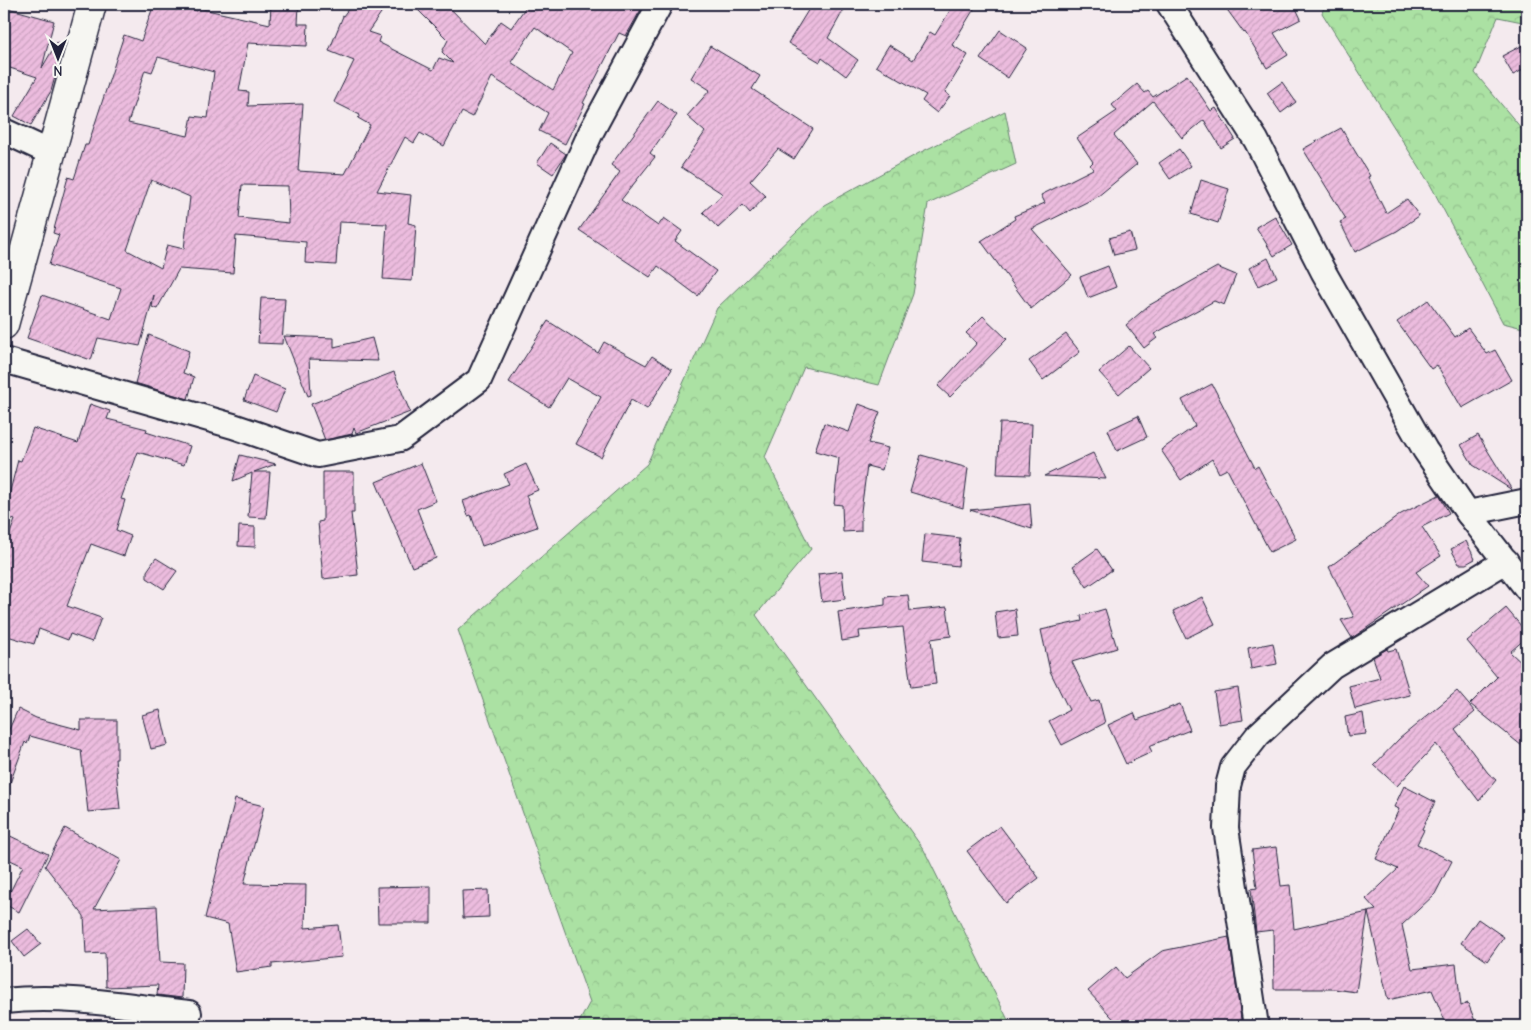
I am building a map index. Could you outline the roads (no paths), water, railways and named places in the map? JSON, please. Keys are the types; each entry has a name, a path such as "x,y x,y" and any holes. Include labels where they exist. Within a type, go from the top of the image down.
{"highway":[{"path":"4,325 92,4"}],"street":[{"path":"4,360 232,426 318,456 400,439 479,380 591,132 660,4"},
{"path":"1169,4 1256,140 1323,271 1415,433 1468,513 1527,590"},
{"path":"4,131 51,153"},
{"path":"1468,513 1527,501"},
{"path":"1256,1026 1226,828 1228,786 1233,767 1258,735 1332,666 1506,561"},
{"path":"4,1001 24,999 92,1002 189,1013"}]}
